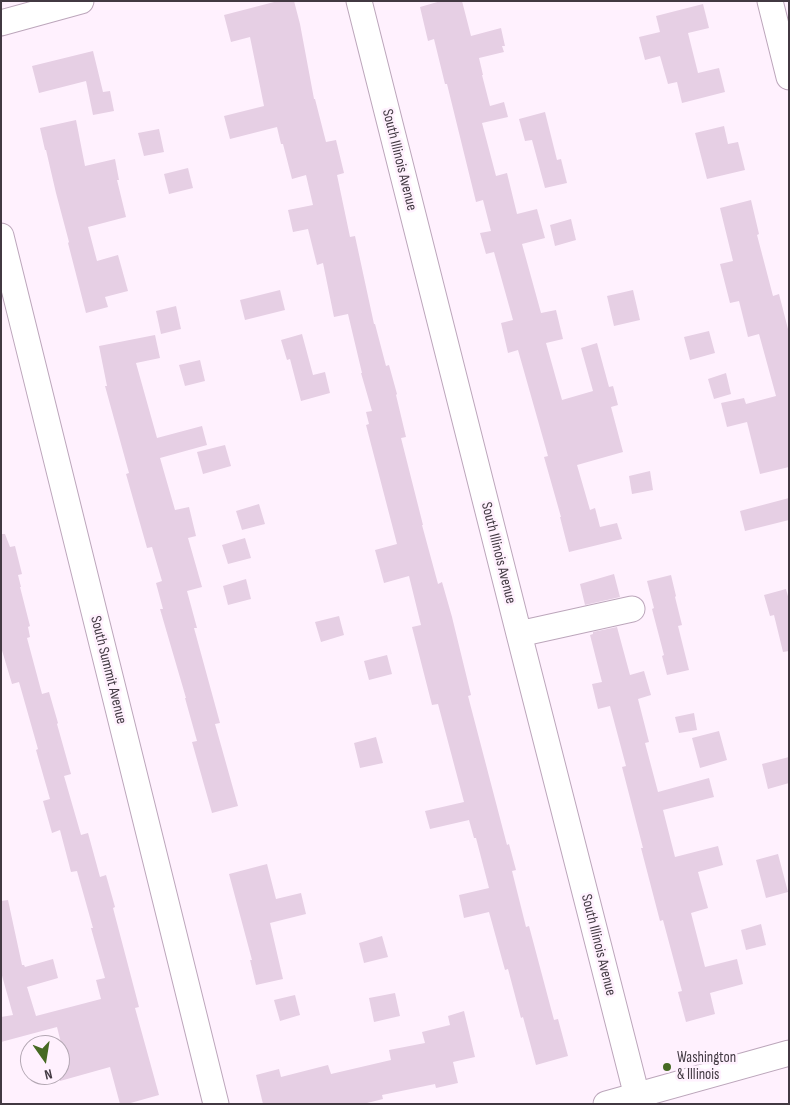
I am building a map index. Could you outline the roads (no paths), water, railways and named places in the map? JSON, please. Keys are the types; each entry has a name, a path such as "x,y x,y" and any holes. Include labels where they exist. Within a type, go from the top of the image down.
{"street":[{"path":"1,23 81,1"},
{"name":"South Illinois Avenue","path":"359,1 638,1099"},
{"path":"770,1 789,76"},
{"name":"South Summit Avenue","path":"1,236 216,1104"},
{"path":"519,634 632,609"},
{"path":"606,1104 638,1099 789,1053"}],"place":[{"name":"Washington & Illinois","path":"667,1067"}]}
